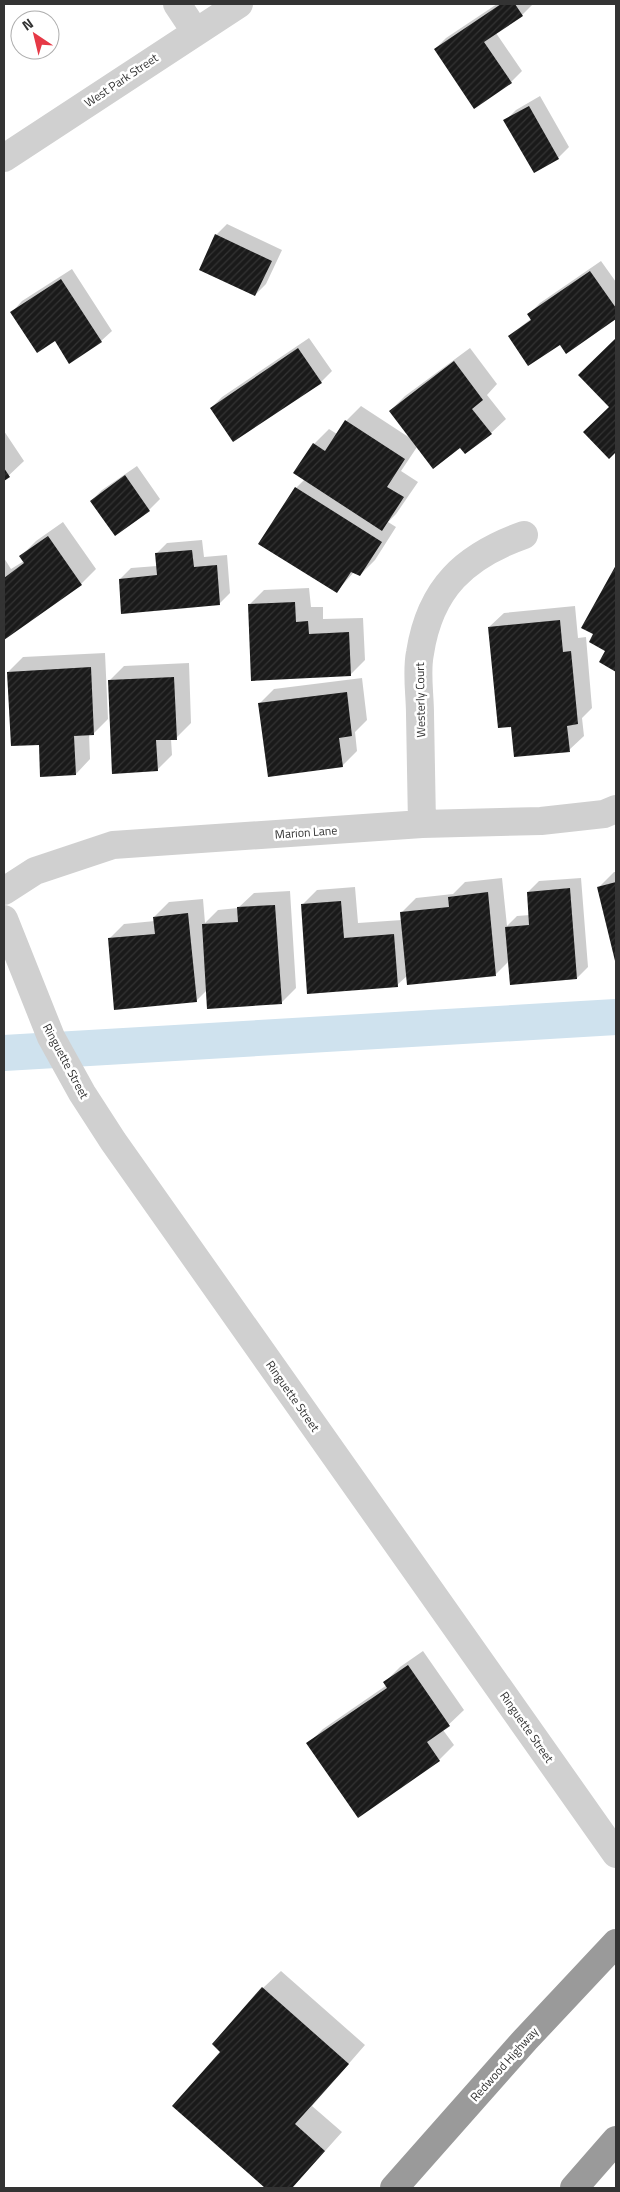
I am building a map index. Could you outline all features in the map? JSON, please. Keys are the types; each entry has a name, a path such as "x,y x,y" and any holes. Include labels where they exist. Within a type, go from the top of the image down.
{"highway":[{"name":"Redwood Highway","path":"394,2188 525,2040 616,1943"},
{"path":"574,2188 616,2140"}],"street":[{"path":"177,4 195,31"},
{"name":"West Park Street","path":"4,158 195,31 239,4"},
{"name":"Westerly Court","path":"422,824 419,654 429,617 445,587 470,562 494,546 524,535"},
{"name":"Marion Lane","path":"4,891 35,870 113,845 422,824 541,821 604,814 616,809"},
{"name":"Ringuette Street","path":"4,919 51,1037 82,1092 113,1141 616,1854"}],"building":[{"path":"501,4 515,4 523,16 484,42 512,83 474,109 434,49"},
{"path":"529,106 559,159 534,173 503,120"},
{"path":"215,234 272,261 255,296 199,270"},
{"path":"590,271 616,308 616,319 566,354 560,345 528,366 508,336 531,320 527,314"},
{"path":"61,279 102,342 69,364 55,341 37,353 10,312"},
{"path":"616,338 616,452 609,459 583,432 609,407 578,375"},
{"path":"298,348 322,383 233,442 210,408"},
{"path":"454,361 483,400 472,409 492,434 465,454 460,448 433,469 389,411"},
{"path":"345,420 405,459 387,487 404,497 382,531 293,473 313,443 325,451"},
{"path":"4,468 10,477 4,481"},
{"path":"125,475 150,511 115,536 90,501"},
{"path":"295,487 382,542 360,576 351,572 337,593 258,544"},
{"path":"48,536 82,585 4,640 4,578 24,563 19,556"},
{"path":"192,550 194,567 217,565 220,605 121,614 119,579 157,575 155,553"},
{"path":"616,565 616,672 599,662 605,651 589,642 593,634 581,628"},
{"path":"295,602 296,622 308,621 309,634 349,632 351,676 251,681 248,604"},
{"path":"560,620 563,652 571,651 578,724 567,726 570,752 514,757 511,727 498,728 488,627"},
{"path":"91,667 94,735 74,736 76,775 40,777 39,745 11,746 7,672"},
{"path":"174,677 177,740 156,740 158,771 112,774 108,680"},
{"path":"347,692 352,736 339,738 343,767 268,777 258,703"},
{"path":"616,882 616,965 597,887"},
{"path":"570,888 577,979 510,985 505,927 529,925 527,892"},
{"path":"488,892 496,976 407,985 400,912 449,907 448,897"},
{"path":"341,901 344,938 394,934 398,987 307,994 301,904"},
{"path":"275,905 282,1004 207,1009 202,924 238,922 237,907"},
{"path":"188,913 197,1002 114,1010 108,938 155,934 153,917"},
{"path":"408,1665 450,1726 427,1742 440,1761 358,1818 306,1743 387,1688 383,1682"},
{"path":"262,1987 349,2064 295,2124 325,2151 292,2188 265,2188 172,2106 220,2052 212,2044"}],"waterway":[{"path":"4,1053 616,1017"}]}
